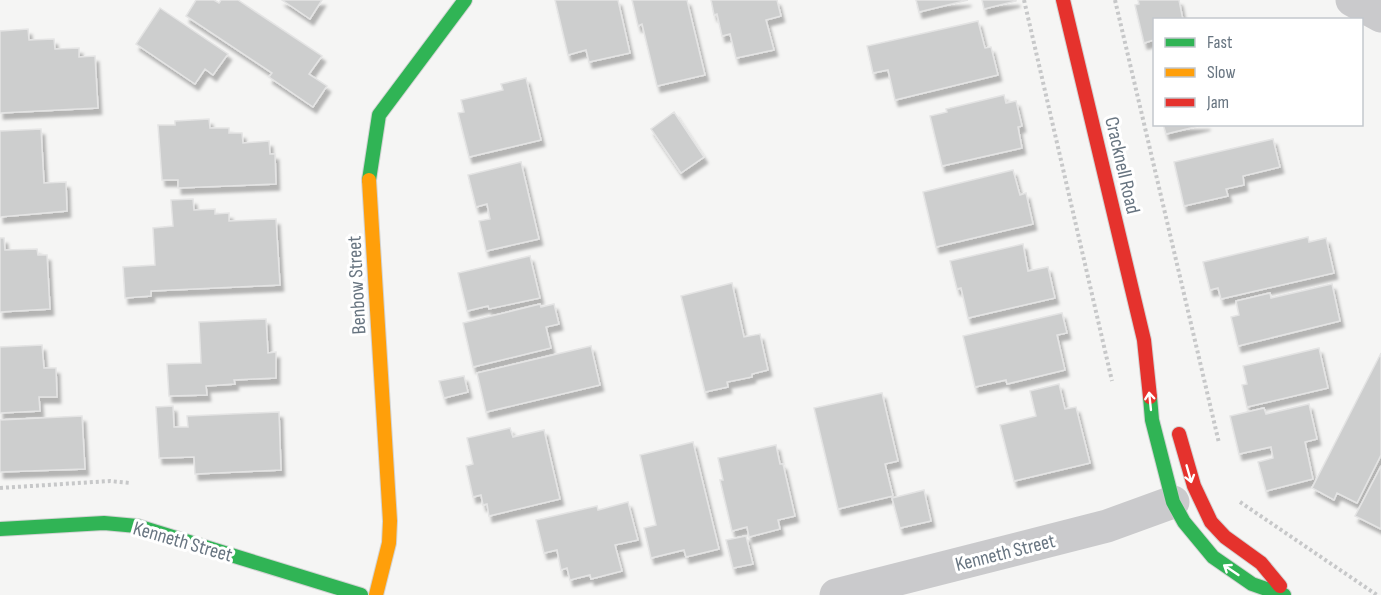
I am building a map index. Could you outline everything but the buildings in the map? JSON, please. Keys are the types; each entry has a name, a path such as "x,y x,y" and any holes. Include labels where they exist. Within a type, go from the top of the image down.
{"street":[{"name":"Benbow Street","path":"376,595 389,543 390,521 369,176 379,115 465,0"},
{"name":"Cracknell Road","path":"1063,0 1144,340 1152,420 1173,502 1191,532 1220,562 1252,584 1286,595"},
{"path":"1352,0 1381,16"},
{"name":"Cracknell Road","path":"1144,340 1161,381"},
{"name":"Cracknell Road","path":"1177,423 1193,486 1209,518 1232,543 1260,562 1286,595"},
{"name":"Kenneth Street","path":"836,595 1107,526 1173,502"},
{"name":"Kenneth Street","path":"0,529 104,523 137,526 361,595"}],"path":[{"path":"1024,0 1114,392"},
{"path":"1115,0 1221,450"},
{"path":"0,488 130,483"},
{"path":"1232,496 1377,595"}],"traffic: fast":[{"path":"369,180 379,115 465,0"},
{"path":"1150,397 1152,420 1173,502 1184,522 1213,557 1252,584 1284,595"},
{"path":"0,529 104,523 137,526 361,595"}],"traffic: slow":[{"path":"369,180 390,521 389,543 376,595"}],"traffic: jam":[{"path":"1063,0 1144,340 1150,397"},
{"path":"1179,434 1194,486 1211,522 1225,537 1261,563 1280,586"}]}
